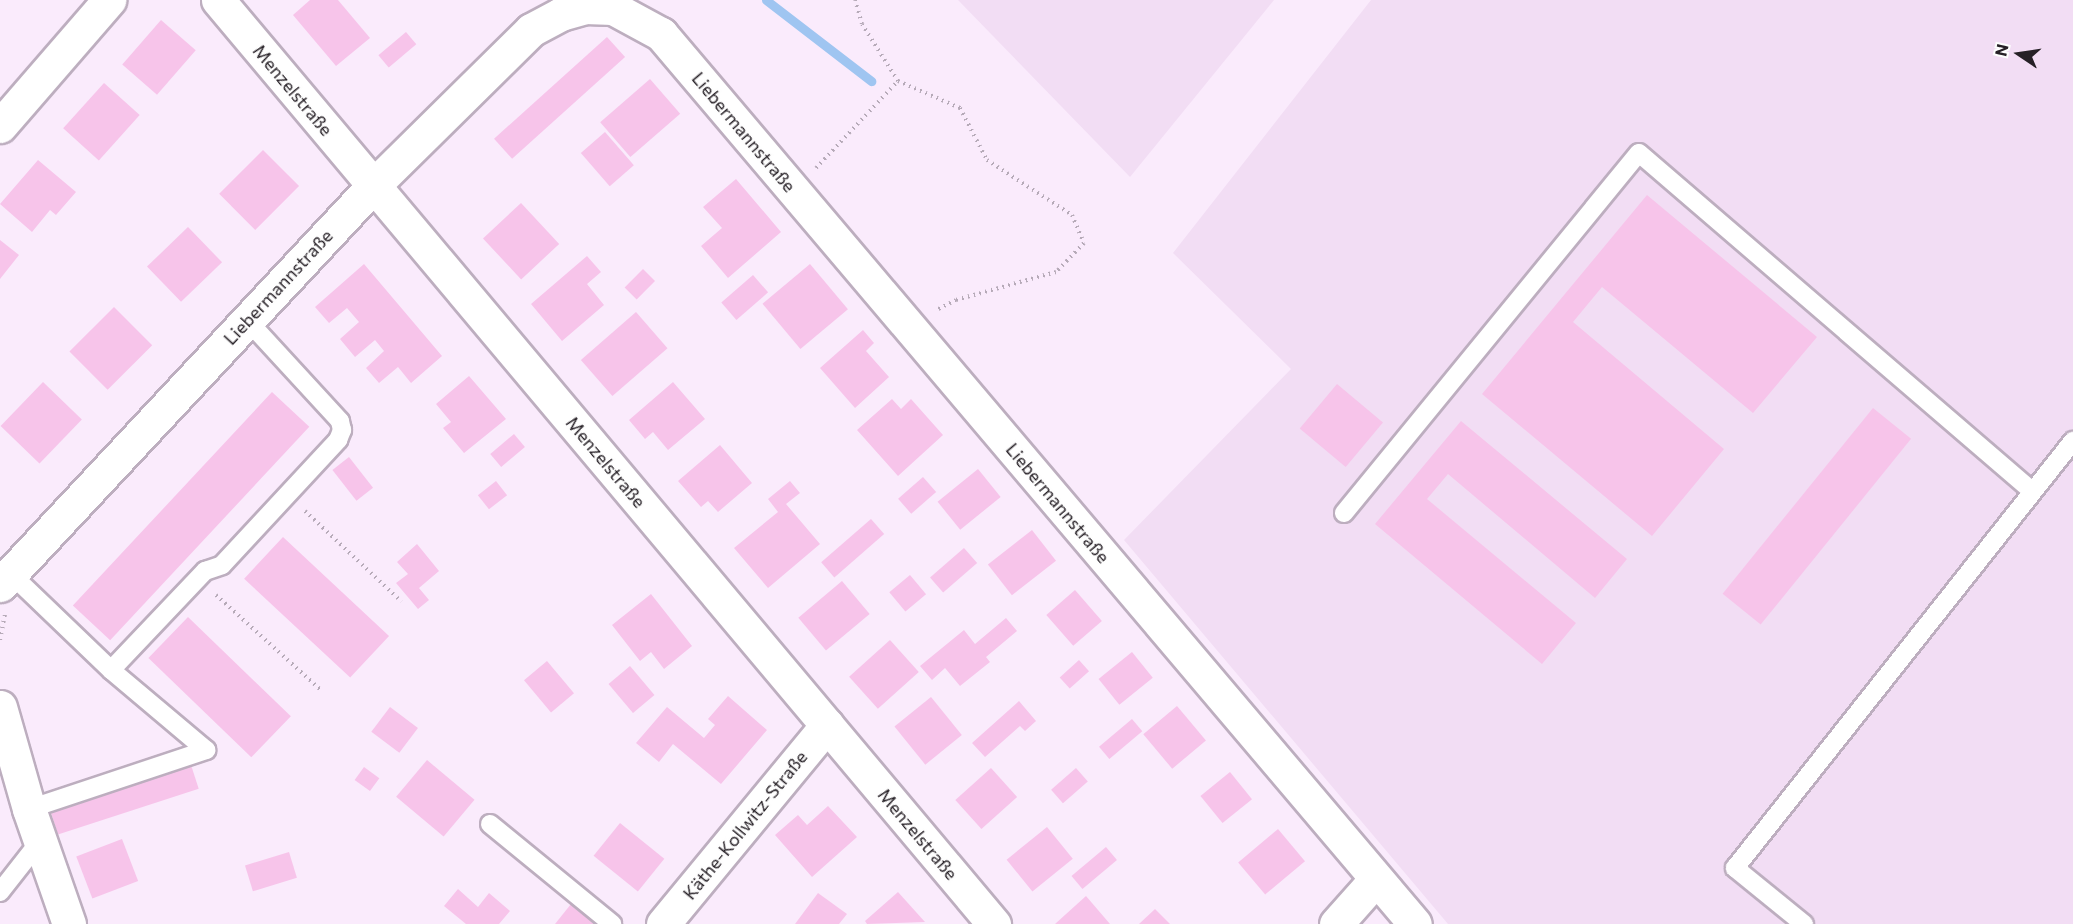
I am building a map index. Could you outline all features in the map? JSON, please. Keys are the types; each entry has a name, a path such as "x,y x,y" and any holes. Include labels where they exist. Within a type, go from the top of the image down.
{"street":[{"path":"0,126 109,0"},
{"name":"Menzelstraße","path":"218,0 994,924"},
{"name":"Liebermannstraße","path":"12,582 247,320 373,186 531,30 561,14 585,8 613,8 661,33 1415,924"},
{"path":"0,707 29,809 69,924"},
{"name":"Käthe-Kollwitz-Straße","path":"663,924 827,725"},
{"path":"1336,924 1376,879"}],"lane":[{"path":"1344,513 1639,153 2032,491"},
{"path":"111,670 205,571 222,565 287,495 342,430 340,421 247,320"},
{"path":"1804,924 1735,868 2073,441"},
{"path":"12,582 206,750 29,809"},
{"path":"490,824 612,924"},
{"path":"0,892 40,841"}],"path":[{"path":"855,0 862,24 898,81 960,108 987,160 1072,214 1084,243 1056,272 956,300 907,324"},
{"path":"794,191 898,81"},
{"path":"287,495 401,601"},
{"path":"198,579 322,691"},
{"path":"0,640 12,582"}],"shaded area":[{"path":"958,0 1274,0 1130,177"},
{"path":"1371,0 2073,0 2073,924 1448,924 1124,540 1291,369 1173,253"}],"building":[{"path":"310,0 338,0 370,38 336,66 293,15"},
{"path":"161,20 196,50 157,95 122,65"},
{"path":"406,32 416,44 389,67 378,55"},
{"path":"607,37 625,57 512,159 494,139"},
{"path":"650,79 680,114 630,157 600,122"},
{"path":"104,83 140,115 99,160 63,128"},
{"path":"605,132 634,165 610,186 581,153"},
{"path":"263,150 299,186 255,230 219,194"},
{"path":"38,160 76,192 56,215 50,210 32,232 0,204"},
{"path":"736,179 781,232 728,278 701,246 722,228 703,207"},
{"path":"1647,195 1817,337 1753,413 1602,287 1573,322 1724,449 1652,536 1482,394"},
{"path":"521,203 559,244 521,279 483,238"},
{"path":"188,227 222,262 181,302 147,267"},
{"path":"0,240 19,255 0,279"},
{"path":"587,256 601,272 587,284 604,305 562,341 531,304"},
{"path":"364,264 442,356 411,383 398,367 379,383 366,368 384,351 375,340 355,357 340,339 359,322 347,308 329,323 315,307"},
{"path":"810,264 848,309 800,349 763,304"},
{"path":"643,269 655,281 637,299 625,287"},
{"path":"753,275 768,292 736,320 721,303"},
{"path":"114,307 152,345 108,390 69,352"},
{"path":"636,312 667,348 612,396 581,360"},
{"path":"863,330 874,343 866,351 889,377 855,408 820,368"},
{"path":"469,376 506,419 464,453 443,428 451,422 436,404"},
{"path":"43,382 82,420 39,463 1,426"},
{"path":"673,382 705,419 668,450 653,432 645,439 629,420"},
{"path":"1337,384 1383,423 1346,467 1300,428"},
{"path":"272,392 309,427 110,640 73,606"},
{"path":"892,399 901,409 911,399 943,435 898,476 857,430"},
{"path":"1873,408 1911,439 1761,625 1723,594"},
{"path":"1461,421 1627,559 1595,598 1448,474 1427,499 1576,623 1542,664 1375,524"},
{"path":"514,434 525,447 501,467 490,454"},
{"path":"720,445 752,483 718,512 708,501 701,507 678,481"},
{"path":"349,457 373,488 356,501 332,470"},
{"path":"978,469 1001,497 960,530 938,502"},
{"path":"923,477 936,492 911,514 898,499"},
{"path":"496,481 507,495 489,509 478,495"},
{"path":"790,481 800,493 786,504 820,544 768,588 734,548 778,512 768,499"},
{"path":"871,519 884,534 834,577 821,562"},
{"path":"1032,530 1056,561 1012,595 988,564"},
{"path":"283,537 389,636 350,678 244,579"},
{"path":"417,544 439,571 419,588 429,600 418,609 396,583 408,574 397,562"},
{"path":"964,548 977,563 943,593 930,578"},
{"path":"910,575 926,594 905,612 889,592"},
{"path":"842,581 870,614 826,651 798,618"},
{"path":"1075,590 1102,621 1073,646 1046,615"},
{"path":"651,594 692,646 664,669 651,652 640,661 612,625"},
{"path":"188,617 291,716 251,757 148,658"},
{"path":"1006,618 1017,631 986,657 990,662 960,686 945,668 932,680 920,666 964,630 975,644"},
{"path":"890,640 919,672 878,709 849,677"},
{"path":"1132,652 1153,678 1119,705 1099,679"},
{"path":"1079,660 1089,671 1070,689 1060,677"},
{"path":"547,661 574,693 551,712 524,680"},
{"path":"630,666 654,695 633,713 609,684"},
{"path":"728,696 767,730 721,784 673,744 659,762 636,743 667,707 704,738 715,725 708,719"},
{"path":"931,697 962,735 925,765 894,727"},
{"path":"1019,701 1036,721 1025,731 1020,726 985,757 972,743"},
{"path":"1177,706 1206,740 1172,769 1143,734"},
{"path":"390,707 418,728 399,753 371,732"},
{"path":"1132,719 1142,731 1109,759 1099,747"},
{"path":"427,760 474,800 444,837 396,797"},
{"path":"191,765 199,789 58,835 50,811"},
{"path":"364,767 379,778 370,791 355,780"},
{"path":"991,768 1017,797 981,829 955,800"},
{"path":"1076,768 1088,782 1063,803 1051,790"},
{"path":"1230,772 1252,799 1222,823 1200,796"},
{"path":"828,806 857,837 812,877 775,835 798,815 807,825"},
{"path":"620,823 664,859 638,892 594,856"},
{"path":"1047,827 1073,859 1032,892 1007,860"},
{"path":"1278,829 1305,861 1265,895 1238,862"},
{"path":"122,839 138,881 92,899 76,857"},
{"path":"1106,847 1117,860 1082,889 1072,876"},
{"path":"289,852 297,878 253,891 245,865"},
{"path":"458,889 478,907 489,893 510,911 499,924 466,924 444,906"},
{"path":"898,892 925,922 867,924 865,921"},
{"path":"818,893 847,914 839,924 795,924"},
{"path":"1086,896 1110,924 1055,924"},
{"path":"575,899 606,924 555,924"},
{"path":"1155,909 1170,924 1139,924"}],"waterway":[{"path":"766,0 871,81"}]}
